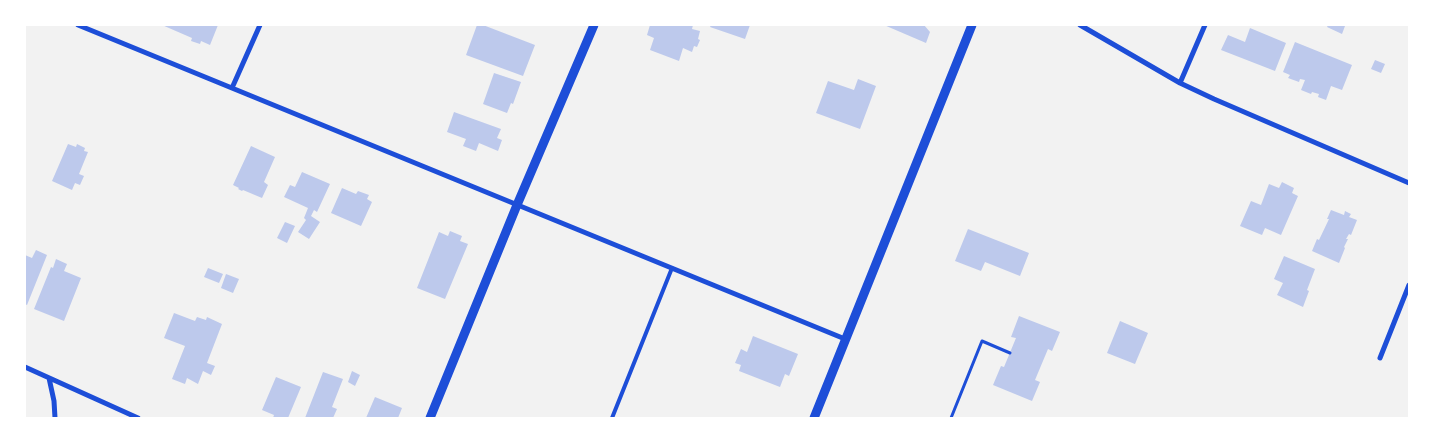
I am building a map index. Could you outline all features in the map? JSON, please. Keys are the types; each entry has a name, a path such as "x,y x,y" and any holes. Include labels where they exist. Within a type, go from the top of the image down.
{"street":[{"path":"78,25 845,339"},
{"path":"232,88 260,25"},
{"path":"430,418 517,205 594,25"},
{"path":"814,418 972,25"},
{"path":"1080,25 1180,83 1238,110 1409,183"},
{"path":"1180,83 1205,25"},
{"path":"1380,358 1409,285"},
{"path":"25,367 138,418"},
{"path":"49,378 54,400 55,418"}],"lane":[{"path":"612,418 672,268"}],"path":[{"path":"951,418 982,341 1010,353"}],"building":[{"path":"162,25 218,25 210,45 201,41 200,44 191,41 192,38"},
{"path":"477,25 483,25 535,45 523,76 466,55"},
{"path":"650,25 693,25 692,29 700,31 698,39 700,40 697,47 694,46 692,52 683,48 679,61 650,50 654,38 647,35"},
{"path":"711,25 750,25 745,39 710,27"},
{"path":"884,25 924,25 930,32 926,43"},
{"path":"1328,25 1345,26 1342,34 1327,27"},
{"path":"1250,28 1286,43 1275,71 1221,50 1228,35 1245,42"},
{"path":"1295,42 1352,65 1342,90 1331,86 1326,100 1318,97 1319,94 1312,92 1311,94 1301,90 1305,80 1300,79 1299,82 1288,78 1290,75 1283,72"},
{"path":"1375,60 1385,64 1381,73 1371,69"},
{"path":"494,73 521,82 513,104 511,103 507,113 483,104"},
{"path":"858,79 876,86 860,129 816,113 828,81 854,90"},
{"path":"454,112 501,129 497,138 502,140 498,151 479,143 476,151 463,146 466,139 447,132"},
{"path":"68,144 76,147 77,144 85,148 84,151 88,152 79,174 84,176 80,185 75,183 72,190 52,181"},
{"path":"251,146 275,157 264,182 268,185 262,198 242,191 233,185"},
{"path":"302,172 330,184 317,212 314,210 311,216 320,222 309,239 298,232 306,220 304,218 308,208 284,197 290,185 295,187"},
{"path":"1282,182 1294,188 1292,193 1298,196 1281,235 1265,228 1262,235 1240,226 1251,201 1261,205 1269,184 1279,188"},
{"path":"342,188 356,194 358,191 369,195 367,199 372,202 361,226 331,213"},
{"path":"1331,210 1344,215 1345,211 1351,214 1349,217 1357,220 1351,235 1349,234 1346,239 1348,239 1339,263 1312,251 1329,219 1327,219"},
{"path":"285,222 295,226 287,243 277,238"},
{"path":"968,229 1029,253 1020,276 985,262 981,271 955,261"},
{"path":"450,231 462,236 460,241 468,244 445,299 417,288 439,232 448,236"},
{"path":"36,250 47,255 27,305 25,304 25,255 32,258"},
{"path":"1284,256 1315,269 1303,307 1277,295 1283,283 1274,279"},
{"path":"56,259 67,264 64,271 81,278 64,321 34,309"},
{"path":"208,268 223,274 219,283 204,277"},
{"path":"226,274 239,279 233,293 221,288"},
{"path":"174,313 195,321 197,317 206,320 207,317 222,324 207,363 215,366 211,375 203,371 198,384 187,378 185,384 172,379 185,346 164,338"},
{"path":"1019,316 1060,332 1052,351 1048,349 1035,380 1040,382 1032,401 993,385 1001,366 1004,367 1016,338 1011,337"},
{"path":"1120,321 1148,333 1135,364 1107,353"},
{"path":"753,336 798,354 789,376 785,374 780,387 739,371 741,365 735,363 741,349 747,352"},
{"path":"352,371 360,375 355,386 348,382"},
{"path":"323,372 343,379 332,407 337,409 333,418 305,418"},
{"path":"276,377 301,387 288,418 273,418 274,415 262,410"},
{"path":"375,397 402,408 398,418 366,418"}]}
